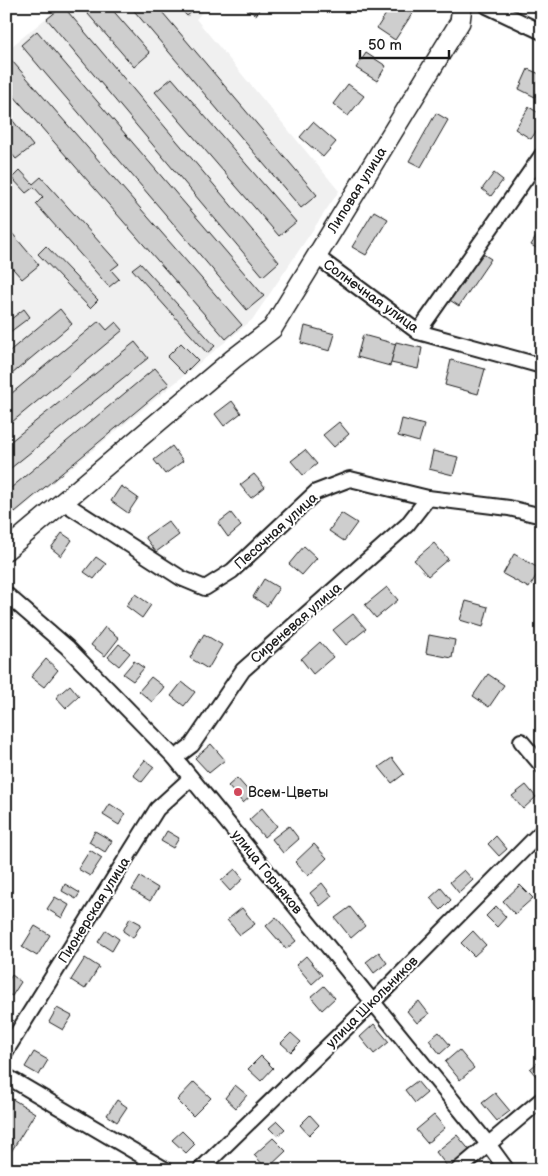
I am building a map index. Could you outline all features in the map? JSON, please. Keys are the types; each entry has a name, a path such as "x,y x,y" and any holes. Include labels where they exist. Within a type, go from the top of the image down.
{"main road":[{"name":"Липовая улица","path":"6,550 233,359 272,329 460,22 462,6"}],"street":[{"path":"487,6 542,32"},
{"path":"418,332 542,155"},
{"name":"Солнечная улица","path":"316,256 418,332 542,366"},
{"name":"Песочная улица","path":"63,502 181,578 205,588 232,571 316,492 350,479 428,498 509,508 542,516"},
{"name":"Сиреневая улица","path":"175,758 192,745 243,670 407,525 428,498"},
{"name":"улица Горняков","path":"6,594 67,647 175,758 488,1144 507,1170"},
{"path":"522,741 542,766"},
{"name":"Пионерская улица","path":"6,1051 157,809 191,778"},
{"name":"улица Школьников","path":"200,1170 373,1002 542,831"},
{"path":"6,1076 166,1170"},
{"path":"458,1170 542,1099"}],"shaded area":[{"path":"61,6 208,6 196,19 339,191 252,320 6,521 6,51"}],"building":[{"path":"63,6 279,262 263,276 47,19"},
{"path":"81,6 109,6 150,53 134,67"},
{"path":"130,6 157,6 317,195 301,208"},
{"path":"178,6 199,6 187,16"},
{"path":"242,6 261,6 256,15"},
{"path":"391,6 400,6 412,14 395,40 377,28"},
{"path":"37,31 264,296 247,310 21,45"},
{"path":"366,53 386,66 377,81 356,68"},
{"path":"6,54 242,325 226,339 6,87"},
{"path":"528,69 542,75 542,82 535,97 519,89"},
{"path":"172,78 296,222 279,236 155,92"},
{"path":"348,84 364,96 348,116 333,104"},
{"path":"529,107 542,115 542,123 531,139 515,129"},
{"path":"6,112 33,146 16,159 6,147"},
{"path":"436,113 448,120 421,167 409,161"},
{"path":"313,122 336,142 323,157 300,137"},
{"path":"20,170 33,184 41,177 119,264 111,270 119,279 109,287 36,204 43,197 34,187 26,193 12,178"},
{"path":"494,173 503,180 491,196 482,189"},
{"path":"374,211 388,219 366,255 352,247"},
{"path":"6,226 39,265 22,279 6,261"},
{"path":"542,227 542,251 531,245"},
{"path":"46,246 98,300 90,308 38,254"},
{"path":"480,252 491,259 459,306 448,299"},
{"path":"140,263 215,346 207,353 132,269"},
{"path":"24,309 30,317 6,335 6,323"},
{"path":"60,309 72,324 6,379 6,354"},
{"path":"99,321 107,330 116,322 123,330 6,427 6,398"},
{"path":"305,326 335,334 330,351 301,343"},
{"path":"363,335 396,344 390,366 357,357"},
{"path":"135,342 148,358 6,472 6,445"},
{"path":"396,342 422,348 418,369 391,363"},
{"path":"181,343 198,360 184,374 167,357"},
{"path":"451,360 485,369 478,394 445,385"},
{"path":"155,368 169,384 15,512 6,501 6,492"},
{"path":"232,401 241,413 224,426 215,414"},
{"path":"402,419 424,425 419,442 398,436"},
{"path":"339,422 349,434 334,447 323,435"},
{"path":"172,446 183,461 165,474 154,460"},
{"path":"305,450 317,464 303,475 291,461"},
{"path":"433,451 458,457 453,475 429,469"},
{"path":"254,474 265,487 251,498 240,485"},
{"path":"121,486 138,498 128,513 111,501"},
{"path":"231,513 241,526 228,537 218,523"},
{"path":"341,513 357,523 344,541 329,531"},
{"path":"168,521 179,535 156,552 145,537"},
{"path":"62,533 72,540 61,556 51,548"},
{"path":"434,543 448,559 428,576 414,560"},
{"path":"304,546 317,558 302,575 289,564"},
{"path":"514,554 540,569 529,588 503,574"},
{"path":"96,557 106,564 94,579 84,572"},
{"path":"264,579 279,588 267,606 253,597"},
{"path":"387,587 398,600 376,618 365,605"},
{"path":"135,594 151,605 142,618 126,606"},
{"path":"466,601 488,607 483,627 460,620"},
{"path":"353,614 366,629 346,645 333,630"},
{"path":"105,627 119,638 105,656 91,645"},
{"path":"204,634 222,645 208,669 190,658"},
{"path":"429,635 455,640 452,658 426,653"},
{"path":"320,642 333,657 313,674 301,659"},
{"path":"119,644 130,653 119,666 108,657"},
{"path":"46,659 58,670 44,687 31,677"},
{"path":"134,661 144,668 133,681 123,674"},
{"path":"488,674 504,685 489,707 473,696"},
{"path":"151,677 164,687 152,702 139,691"},
{"path":"182,682 195,692 184,706 171,696"},
{"path":"70,685 79,696 66,708 56,697"},
{"path":"211,744 225,760 209,773 195,758"},
{"path":"392,758 404,774 392,783 379,767"},
{"path":"145,760 154,767 142,782 133,775"},
{"path":"237,778 252,795 243,803 228,786"},
{"path":"526,785 536,797 523,809 512,796"},
{"path":"110,804 125,814 119,825 103,815"},
{"path":"262,808 277,826 264,837 249,820"},
{"path":"289,826 299,839 283,853 272,839"},
{"path":"95,831 112,841 105,852 89,842"},
{"path":"167,831 179,838 173,848 161,841"},
{"path":"496,836 507,849 499,856 488,844"},
{"path":"314,844 327,858 308,876 295,862"},
{"path":"90,850 102,858 90,876 78,869"},
{"path":"235,869 243,879 230,891 221,881"},
{"path":"464,870 473,880 459,893 450,882"},
{"path":"140,877 158,888 150,901 132,890"},
{"path":"322,883 332,896 320,906 310,893"},
{"path":"65,884 80,893 76,899 62,891"},
{"path":"520,885 533,898 515,914 503,901"},
{"path":"441,888 451,900 441,910 430,898"},
{"path":"55,897 69,905 62,918 47,909"},
{"path":"496,906 506,917 497,927 486,916"},
{"path":"350,907 365,926 351,938 335,918"},
{"path":"242,908 255,924 240,935 227,920"},
{"path":"276,917 296,941 286,949 266,926"},
{"path":"130,918 141,924 133,938 123,931"},
{"path":"35,926 50,935 37,956 22,947"},
{"path":"106,930 119,939 112,951 98,942"},
{"path":"473,931 486,945 474,956 461,943"},
{"path":"379,952 387,963 374,973 366,962"},
{"path":"306,956 322,975 312,984 296,965"},
{"path":"85,958 99,967 85,989 71,980"},
{"path":"12,975 21,982 12,996 6,993 6,984"},
{"path":"324,986 335,998 322,1010 311,997"},
{"path":"419,1001 429,1014 417,1023 407,1011"},
{"path":"57,1008 72,1016 63,1030 49,1022"},
{"path":"374,1024 389,1042 374,1054 360,1037"},
{"path":"439,1032 450,1045 440,1054 429,1040"},
{"path":"291,1033 301,1042 291,1052 281,1043"},
{"path":"459,1050 474,1068 460,1080 445,1062"},
{"path":"34,1052 48,1060 39,1075 25,1067"},
{"path":"261,1056 273,1068 261,1081 248,1069"},
{"path":"542,1059 542,1082 541,1082 530,1069"},
{"path":"417,1081 427,1093 415,1103 405,1090"},
{"path":"194,1082 211,1098 193,1116 177,1100"},
{"path":"235,1085 247,1095 236,1108 225,1098"},
{"path":"495,1093 510,1111 497,1121 482,1103"},
{"path":"6,1095 35,1113 6,1160"},
{"path":"117,1100 127,1107 117,1122 107,1115"},
{"path":"310,1115 319,1125 309,1135 300,1125"},
{"path":"434,1115 445,1128 427,1143 416,1130"},
{"path":"277,1121 285,1129 277,1136 269,1128"},
{"path":"182,1131 195,1144 186,1153 172,1140"},
{"path":"457,1135 472,1153 450,1170 436,1152"},
{"path":"273,1138 286,1151 267,1169 254,1155"}],"place":[{"name":"Всем-Цветы","path":"238,792"}]}
